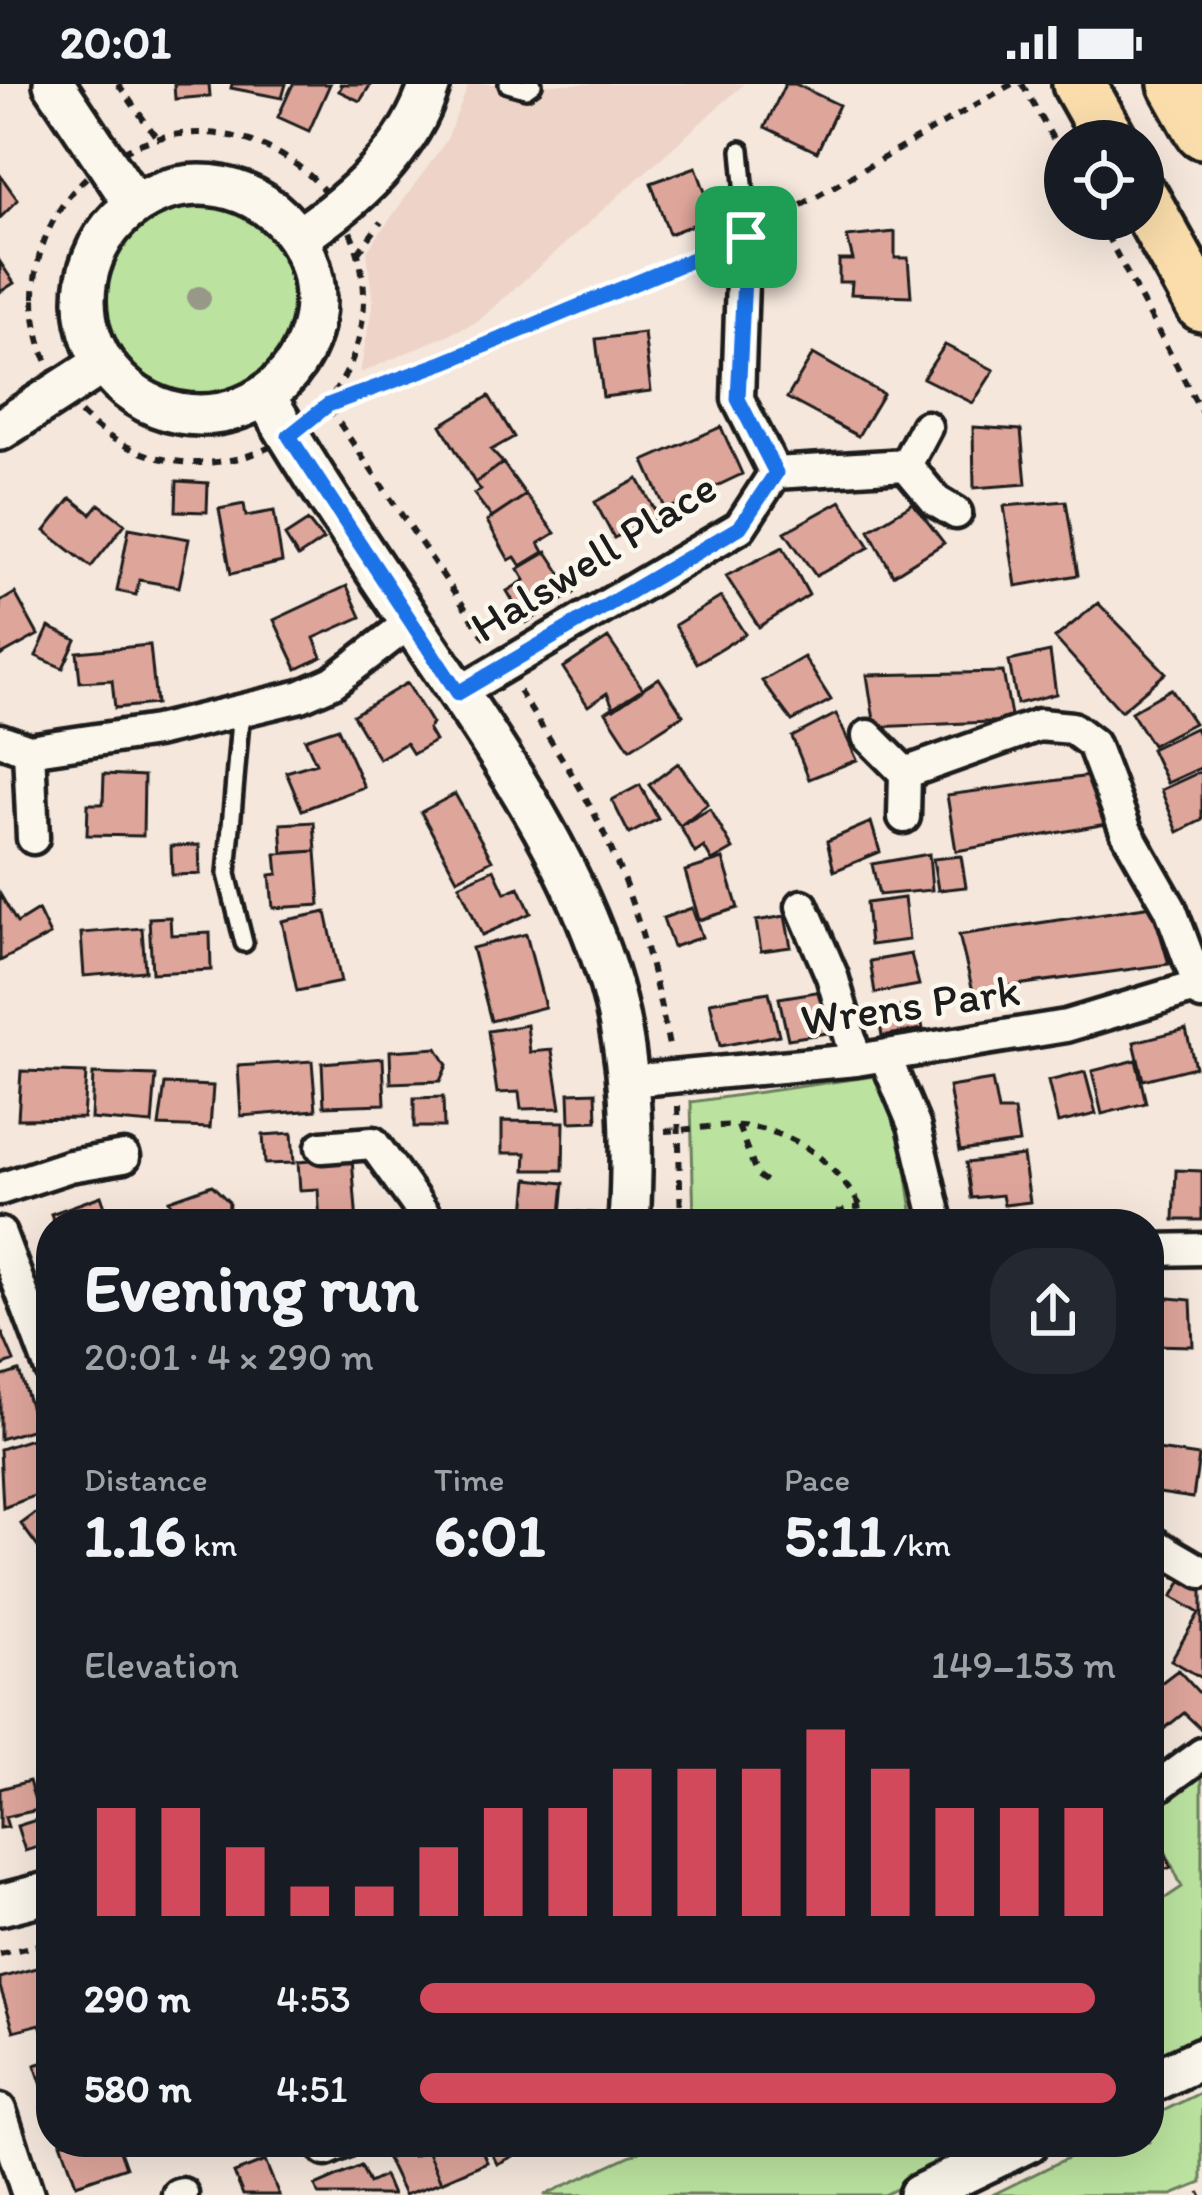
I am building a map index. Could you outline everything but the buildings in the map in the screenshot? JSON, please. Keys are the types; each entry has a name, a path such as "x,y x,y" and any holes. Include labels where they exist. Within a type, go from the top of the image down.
{"highway":[{"path":"1079,84 1099,120"},
{"path":"1175,84 1202,132"},
{"path":"1164,237 1202,305"}],"street":[{"path":"55,84 135,205"},
{"path":"298,238 339,209 392,158 430,84"},
{"path":"178,188 224,188 266,206 298,238 315,286 310,336 300,359 265,396 223,413 178,413 136,396 104,363 87,322 87,278 104,237 135,205 178,188"},
{"name":"Halswell Place","path":"458,693 740,527 776,473 738,399 742,281"},
{"path":"0,430 104,363"},
{"path":"265,396 511,769 580,902 607,971 628,1081 629,1209"},
{"path":"906,466 926,428"},
{"path":"776,473 906,466"},
{"path":"906,466 936,501 956,514"},
{"path":"33,838 15,745 156,731 301,696 333,682 413,620"},
{"name":"Wrens Park","path":"628,1081 871,1058 1066,1027 1201,990 1170,908 1126,831 1093,744 1072,728 1040,725 905,773"},
{"path":"868,736 905,773 904,818"},
{"path":"802,906 871,1058 914,1125 934,1209"},
{"path":"322,1147 373,1143 420,1209"},
{"path":"0,1189 70,1166 124,1157"},
{"path":"0,1234 36,1330"},
{"path":"1164,1250 1202,1249"},
{"path":"1164,1549 1202,1572"},
{"path":"1164,1781 1202,1754"},
{"path":"0,1905 36,1896"},
{"path":"1164,2077 1202,2058"},
{"path":"0,2110 28,2195"},
{"path":"919,2195 997,2157"}],"lane":[{"path":"508,84 526,89 533,84"},
{"path":"742,150 746,237 742,281"},
{"path":"242,709 227,874 244,943"}],"path":[{"path":"118,84 157,138"},
{"path":"328,405 445,362 746,237 1012,84"},
{"path":"1022,84 1044,123"},
{"path":"217,132 259,142 294,163 339,209 356,242 362,316 347,378 328,405 289,436 251,456 229,461 168,461 99,429 63,392 49,367 38,327 37,268 52,222 104,161 157,138 217,132"},
{"path":"1109,240 1202,413"},
{"path":"632,1132 738,1126 781,1134 813,1150 840,1174 863,1209"},
{"path":"738,1126 757,1175 772,1186"},
{"path":"850,1209 861,1206"},
{"path":"0,1954 36,1946"}],"shaded area":[{"path":"469,84 744,84 477,322 360,373 373,302 367,251 446,141"}],"green space":[{"path":"200,202 237,209 269,230 290,262 297,299 290,336 269,368 237,389 200,396 163,389 131,368 110,336 103,299 110,262 131,230 163,209"},
{"path":"875,1076 902,1143 912,1209 694,1209 691,1102"},
{"path":"1202,1775 1202,2033 1164,2054 1164,1899 1182,1887 1164,1848 1164,1794"},
{"path":"1202,2092 1202,2183 1172,2195 992,2195 1069,2157 1164,2157 1164,2111"},
{"path":"627,2157 961,2157 884,2195 544,2195"}],"route":[{"path":"746,237 738,399 776,473 740,527 458,693 289,436 328,405 445,362 746,237"}]}
